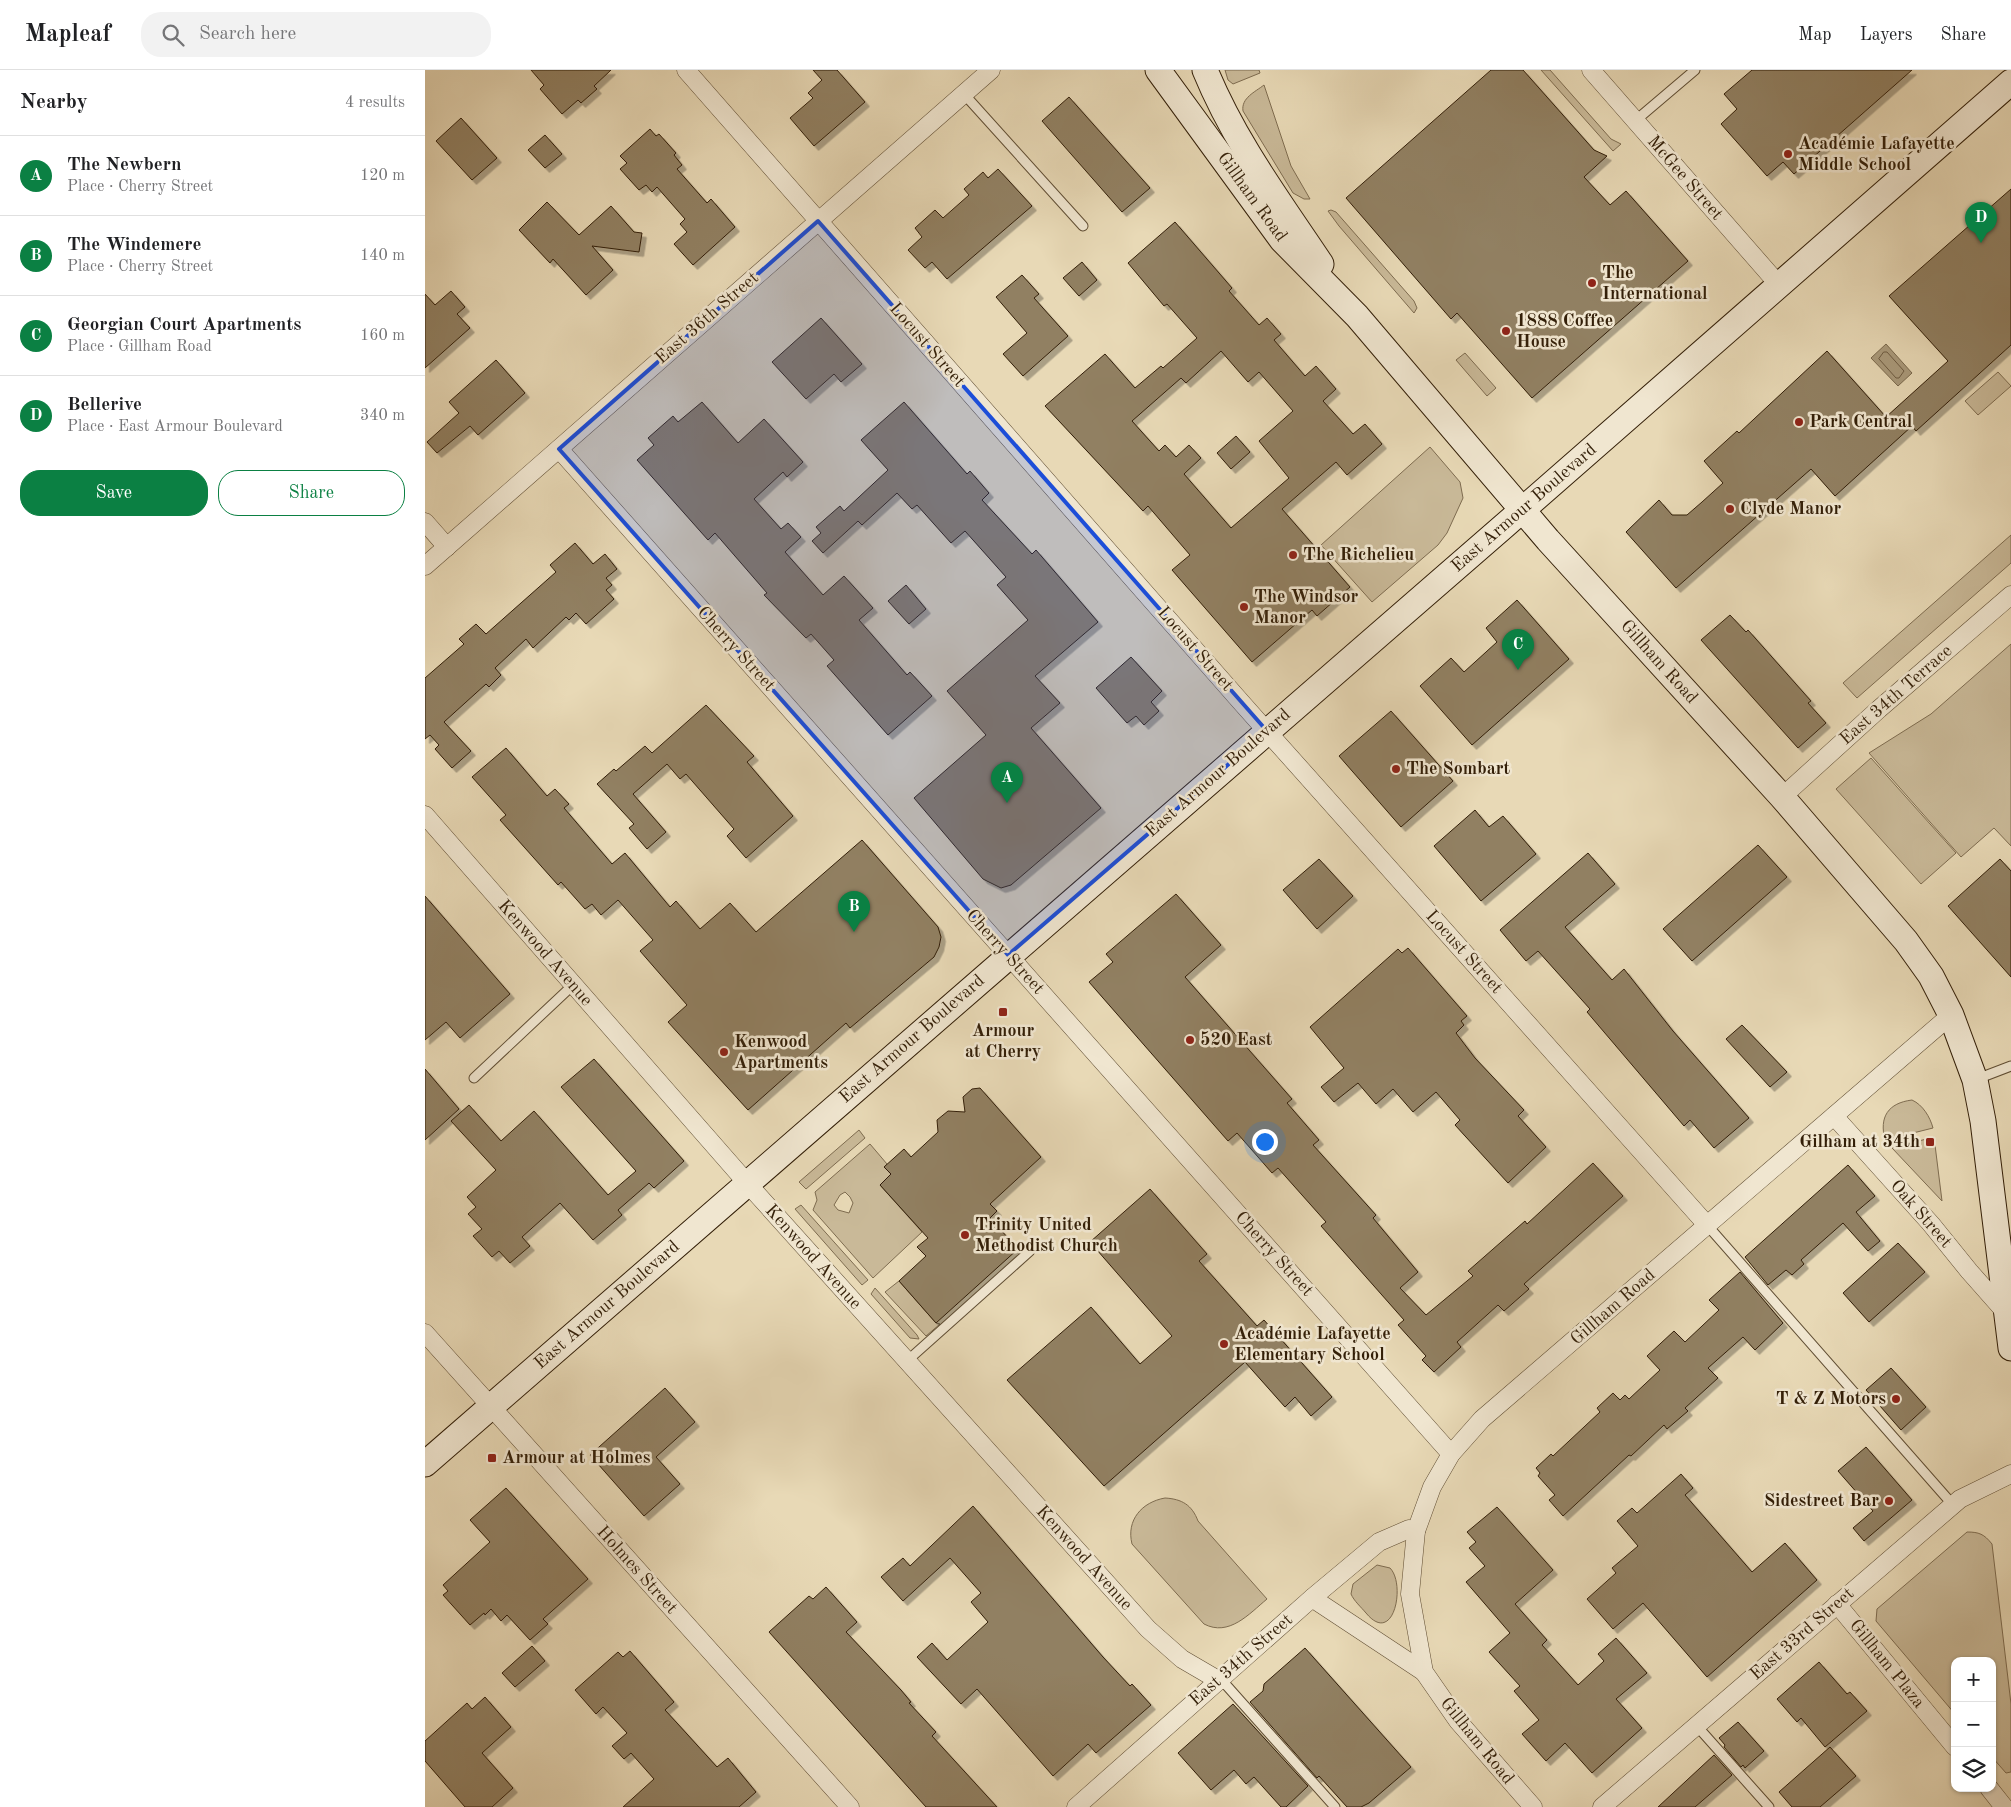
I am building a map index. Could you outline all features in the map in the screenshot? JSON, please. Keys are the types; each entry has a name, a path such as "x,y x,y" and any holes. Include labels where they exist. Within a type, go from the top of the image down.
{"main road":[{"name":"Gillham Road","path":"1158,70 1282,240 1357,316 1522,510 1781,797 1906,941 1931,976 1951,1015 1975,1080"},
{"name":"Gillham Road","path":"1205,70 1218,101 1249,158 1357,316"},
{"name":"East Armour Boulevard","path":"425,1464 2011,82"},
{"path":"1975,1080 1983,1121 2011,1348"}],"street":[{"name":"Locust Street","path":"686,70 1267,731 1707,1225"},
{"name":"East 36th Street","path":"425,566 817,220 991,70"},
{"name":"McGee Street","path":"1591,70 1779,285"},
{"name":"Cherry Street","path":"559,449 1451,1454"},
{"path":"425,522 447,547"},
{"name":"East 34th Terrace","path":"1781,797 2011,595"},
{"name":"Kenwood Avenue","path":"425,816 747,1183 1147,1629 1181,1659 1218,1680"},
{"name":"Gillham Road","path":"1424,1672 1410,1594 1416,1531 1432,1487 1451,1454 1482,1419 1951,1015"},
{"name":"Oak Street","path":"1834,1116 1927,1219 1969,1272 2007,1314"},
{"name":"Holmes Street","path":"425,1333 850,1807"},
{"name":"East 33rd Street","path":"1602,1807 1960,1499 2011,1474"},
{"name":"East 34th Street","path":"1076,1807 1218,1680 1379,1542 1409,1529 1416,1531"},
{"name":"Gillham Road","path":"1312,1598 1424,1672 1458,1721 1533,1807"},
{"name":"Gillham Plaza","path":"1837,1604 1951,1742"},
{"path":"1992,1792 2004,1807"}],"lane":[{"path":"1635,121 1695,70"},
{"path":"964,94 1083,226"},
{"path":"474,1078 573,985"},
{"path":"1975,1080 2011,1066"},
{"path":"1707,1225 1953,1505"},
{"path":"907,1361 1030,1251"},
{"path":"1218,1680 1227,1686 1335,1807"},
{"path":"1696,1726 1769,1807"}],"highlighted area":[{"path":"818,221 1267,731 1008,955 559,449"}],"shaded area":[{"path":"1225,70 1259,70 1260,73 1233,84 1228,80"},
{"path":"1541,70 1550,70 1611,139 1621,144 1613,151"},
{"path":"1264,85 1291,166 1310,199 1304,199 1293,193 1243,111 1246,99"},
{"path":"1328,211 1336,212 1414,301 1417,308 1414,313 1339,226"},
{"path":"1465,353 1496,388 1487,396 1456,360"},
{"path":"1998,372 2011,386 1978,415 1965,401"},
{"path":"1430,447 1460,482 1463,498 1447,533 1438,545 1372,602 1321,545"},
{"path":"2011,535 2011,563 1857,698 1843,683"},
{"path":"2011,644 2011,846 1994,828 1961,857 1869,753 1931,714"},
{"path":"1871,758 1956,853 1921,884 1836,789"},
{"path":"1912,1100 1925,1112 1933,1128 1885,1140 1883,1124 1887,1112 1897,1104"},
{"path":"859,1130 865,1138 806,1189 799,1182"},
{"path":"1934,1137 1942,1201 1892,1148"},
{"path":"870,1144 887,1164 884,1167 891,1174 880,1185 922,1232 873,1278 813,1210 817,1200 815,1192","holes":["845,1192 853,1203 849,1213 838,1210 834,1205 840,1195"]},
{"path":"801,1205 868,1280 862,1285 795,1209"},
{"path":"899,1281 936,1323 940,1324 926,1336 885,1292"},
{"path":"875,1288 919,1339 910,1338 871,1294"},
{"path":"1165,1498 1181,1501 1186,1504 1196,1515 1198,1521 1267,1599 1246,1617 1230,1626 1222,1628 1204,1624 1132,1544 1131,1527 1138,1514 1149,1504"},
{"path":"1967,1532 1981,1534 1992,1544 2011,1704 2011,1772 2006,1773 1996,1762 1996,1657 1951,1657 1951,1709 1876,1621 1877,1609"},
{"path":"1377,1565 1390,1568 1395,1576 1397,1587 1395,1609 1390,1618 1384,1623 1376,1621 1366,1613 1351,1594 1353,1584"}],"water":[{"path":"1886,344 1912,373 1898,386 1871,358"}],"building":[{"path":"531,70 611,70 594,86 597,89 581,103 578,100 562,114 540,89 544,85"},
{"path":"813,70 837,70 865,102 814,146 790,118 813,98 808,93 822,80"},
{"path":"1491,70 1523,70 1594,150 1607,156 1584,177 1610,205 1626,191 1688,261 1532,398 1457,313 1451,319 1346,198"},
{"path":"1752,70 1912,70 1794,174 1783,162 1767,176 1721,124 1737,109 1724,94"},
{"path":"1069,97 1150,188 1122,212 1042,121"},
{"path":"461,118 497,158 472,180 436,141"},
{"path":"650,129 656,136 659,134 676,153 674,155 682,165 677,169 707,203 711,199 735,227 693,265 674,244 687,232 680,224 685,219 657,187 652,192 646,185 639,190 620,169 627,163 620,156"},
{"path":"545,135 562,154 545,168 528,150"},
{"path":"998,169 1032,206 947,279 932,262 925,268 908,250 922,237 915,228 935,210 943,218 969,195 964,189 983,172 988,178"},
{"path":"2011,189 2011,345 1916,431 1912,426 1835,496 1811,469 1676,588 1626,532 1659,500 1672,515 1687,515 1702,502 1723,483 1704,461 1737,431 1739,433 1827,351 1886,417 1948,361 1889,296"},
{"path":"547,202 579,235 611,206 634,232 642,233 639,252 592,246 613,270 586,295 553,259 550,263 519,230"},
{"path":"1175,222 1232,288 1229,291 1259,325 1267,318 1281,334 1274,340 1305,376 1316,366 1336,389 1323,401 1353,434 1365,424 1382,444 1347,475 1336,462 1282,509 1350,587 1317,616 1312,610 1252,662 1172,570 1190,555 1148,506 1143,511 1045,406 1105,354 1135,388 1161,366 1163,368 1197,338 1167,304 1164,306 1128,263","holes":["1221,351 1248,382 1259,372 1293,411 1259,441 1289,478 1231,528 1184,474 1201,458 1189,445 1176,457 1165,445 1159,451 1132,421 1181,378 1186,383"]},
{"path":"1082,262 1097,280 1079,296 1063,278"},
{"path":"1022,275 1039,294 1034,298 1068,336 1023,376 1003,354 1027,333 996,297"},
{"path":"451,291 465,307 457,314 470,328 425,368 425,294 435,305"},
{"path":"821,318 862,364 841,382 834,374 806,399 772,362"},
{"path":"496,360 525,393 478,435 470,426 437,453 427,442 459,413 449,402"},
{"path":"702,402 738,443 764,419 803,462 787,477 783,472 754,499 781,529 788,523 801,537 785,552 823,595 844,576 873,608 859,620 907,675 910,672 932,696 888,735 827,666 834,660 811,634 806,638 764,595 767,593 715,533 708,540 637,460 654,445 648,438 673,416 678,422"},
{"path":"904,402 967,474 970,471 989,493 982,500 1032,554 1036,550 1098,622 1035,676 1060,703 1031,728 1101,808 1011,885 1001,888 983,879 914,798 986,735 947,691 1028,620 997,585 1006,577 965,531 951,543 917,505 912,509 897,493 862,525 858,521 823,553 812,541 821,533 816,527 840,506 844,511 888,470 861,440"},
{"path":"1236,436 1250,452 1231,469 1217,453"},
{"path":"575,543 593,564 605,554 617,569 606,578 612,585 606,590 614,599 586,624 576,613 569,620 566,617 533,648 526,639 495,668 501,675 489,687 486,684 444,722 471,751 452,768 435,749 439,745 430,735 425,739 425,678 464,644 459,639 476,624 486,634 556,572 550,565"},
{"path":"906,585 926,609 909,624 888,601"},
{"path":"1517,600 1569,659 1472,745 1420,686 1451,658 1464,672 1497,642 1486,628"},
{"path":"1730,615 1746,632 1748,630 1811,701 1808,703 1826,723 1798,748 1701,640"},
{"path":"1131,657 1162,691 1151,702 1159,711 1144,725 1136,716 1127,723 1096,688"},
{"path":"706,705 754,756 747,762 793,816 746,858 727,836 734,829 686,774 680,779 667,764 633,794 666,832 647,849 629,828 634,824 597,784 614,769 616,771 645,746 652,753"},
{"name":"The Sombart","path":"1391,711 1453,781 1401,827 1339,756"},
{"path":"506,748 547,796 555,789 569,804 564,808 612,864 625,853 670,907 676,901 700,929 730,903 756,932 862,840 938,927 941,937 939,947 934,957 850,1028 846,1023 748,1110 668,1022 687,1005 640,951 653,940 618,900 601,915 592,904 585,909 561,882 558,885 500,820 506,815 472,777"},
{"path":"1475,810 1489,827 1503,816 1536,854 1481,901 1434,846"},
{"path":"1758,845 1787,877 1692,961 1663,929"},
{"path":"1588,853 1615,884 1565,927 1612,980 1624,969 1673,1031 1749,1118 1714,1148 1690,1120 1684,1126 1587,1012 1590,1009 1538,951 1526,961 1500,930"},
{"path":"1319,859 1353,896 1317,929 1283,890"},
{"path":"2000,859 2011,871 2011,977 1948,906"},
{"path":"1176,894 1221,945 1185,977 1292,1099 1287,1103 1319,1140 1313,1145 1376,1215 1373,1218 1418,1272 1400,1288 1426,1315 1473,1276 1468,1271 1525,1221 1527,1224 1593,1163 1623,1196 1524,1284 1529,1289 1504,1311 1498,1305 1457,1342 1461,1347 1434,1372 1422,1360 1426,1356 1398,1325 1404,1320 1321,1226 1326,1222 1278,1168 1272,1173 1237,1133 1228,1141 1089,982 1113,962 1106,954"},
{"path":"425,896 510,994 460,1038 446,1022 425,1040"},
{"path":"1408,948 1467,1016 1461,1021 1464,1025 1456,1033 1475,1058 1524,1110 1518,1116 1546,1147 1508,1183 1455,1125 1460,1120 1436,1092 1413,1112 1393,1089 1376,1104 1358,1083 1334,1102 1321,1087 1344,1068 1310,1027 1398,949 1402,953"},
{"path":"1742,1025 1787,1072 1770,1087 1726,1039"},
{"path":"594,1059 684,1161 654,1188 649,1183 618,1210 622,1215 593,1240 560,1203 522,1237 530,1246 510,1263 499,1251 492,1257 473,1236 482,1229 468,1214 476,1207 467,1197 496,1170 451,1121 469,1105 501,1141 534,1111 608,1195 636,1171 561,1087"},
{"path":"425,1069 459,1109 425,1140"},
{"name":"Trinity United Methodist Church","path":"980,1088 1041,1157 990,1204 997,1211 990,1218 1018,1249 936,1323 899,1281 926,1256 917,1247 928,1238 880,1185 891,1174 884,1167 904,1149 911,1157 938,1132 937,1120 948,1111 965,1112 963,1097 972,1089"},
{"path":"1848,1165 1875,1196 1856,1212 1880,1241 1868,1251 1843,1223 1801,1260 1804,1264 1792,1275 1786,1270 1768,1285 1745,1257"},
{"name":"Académie Lafayette Elementary School","path":"1150,1189 1207,1254 1199,1261 1257,1326 1264,1320 1332,1397 1311,1416 1295,1397 1285,1407 1245,1362 1104,1486 1007,1380 1091,1307 1140,1364 1172,1336 1090,1242"},
{"path":"1898,1243 1925,1272 1869,1322 1843,1293"},
{"path":"1740,1272 1783,1323 1755,1350 1743,1337 1708,1368 1718,1378 1685,1408 1688,1411 1667,1429 1664,1425 1563,1516 1549,1500 1555,1495 1538,1476 1540,1473 1536,1468 1551,1454 1553,1456 1600,1412 1597,1408 1613,1393 1620,1400 1625,1395 1629,1399 1660,1370 1647,1356 1674,1331 1685,1342 1719,1310 1709,1300"},
{"name":"T & Z Motors","path":"1891,1368 1926,1407 1901,1430 1866,1390"},
{"path":"665,1388 695,1422 656,1457 680,1484 644,1516 590,1455"},
{"path":"1866,1447 1912,1500 1864,1541 1853,1528 1873,1511 1838,1471"},
{"path":"1681,1474 1693,1488 1685,1495 1752,1572 1785,1543 1817,1580 1707,1677 1643,1603 1613,1629 1587,1599 1616,1573 1612,1568 1638,1546 1617,1521 1632,1508 1637,1513"},
{"path":"506,1488 588,1579 543,1619 548,1624 530,1640 507,1615 501,1621 491,1609 470,1625 443,1595 448,1591 443,1585 490,1542 470,1520"},
{"path":"973,1506 1103,1657 1151,1705 1096,1753 1088,1744 1053,1776 977,1689 961,1704 917,1657 932,1643 947,1660 988,1622 971,1602 981,1593 950,1558 903,1601 881,1577 903,1558 910,1566"},
{"path":"1497,1507 1553,1570 1515,1604 1547,1640 1542,1645 1578,1685 1604,1661 1598,1654 1616,1638 1647,1673 1616,1699 1642,1728 1592,1773 1565,1743 1546,1761 1522,1734 1539,1720 1514,1691 1520,1686 1489,1652 1510,1633 1466,1582 1485,1566 1469,1548 1476,1542 1467,1532"},
{"path":"826,1587 857,1622 846,1632 901,1690 911,1702 909,1703 936,1732 932,1736 997,1807 926,1807 769,1632 809,1596 813,1599"},
{"path":"532,1646 545,1661 515,1687 502,1673"},
{"path":"1305,1648 1411,1767 1369,1803 1361,1807 1347,1807 1319,1776 1317,1778 1250,1702 1263,1691 1264,1684"},
{"path":"630,1651 674,1702 665,1710 717,1767 728,1758 756,1792 739,1807 623,1807 654,1779 631,1753 624,1759 612,1746 627,1733 603,1707 596,1714 575,1690 618,1652 623,1657"},
{"path":"1819,1662 1847,1694 1850,1692 1867,1711 1825,1747 1801,1718 1797,1722 1777,1699"},
{"path":"485,1697 511,1727 482,1753 513,1788 492,1807 465,1807 425,1761 425,1741 467,1703 472,1709"},
{"path":"1233,1704 1308,1786 1286,1807 1281,1807 1254,1777 1246,1784 1234,1770 1211,1790 1178,1753"},
{"path":"1738,1722 1764,1751 1745,1768 1743,1765 1741,1767 1719,1738"},
{"path":"1830,1747 1856,1776 1820,1807 1792,1807 1779,1792"},
{"path":"1714,1755 1732,1775 1695,1807 1658,1807"}],"place":[{"name":"Académie Lafayette Middle School","path":"1788,154"},
{"name":"Bellerive","path":"1981,243"},
{"name":"The International","path":"1592,283"},
{"name":"1888 Coffee House","path":"1506,331"},
{"name":"Park Central","path":"1799,422"},
{"name":"Clyde Manor","path":"1730,509"},
{"name":"The Richelieu","path":"1293,555"},
{"name":"The Windsor Manor","path":"1244,607"},
{"name":"Georgian Court Apartments","path":"1518,670"},
{"name":"The Sombart","path":"1396,769"},
{"name":"The Newbern","path":"1007,803"},
{"name":"The Windemere","path":"854,932"},
{"name":"Armour at Cherry","path":"1003,1012"},
{"name":"520 East","path":"1190,1040"},
{"name":"Kenwood Apartments","path":"724,1052"},
{"name":"Gilham at 34th","path":"1930,1142"},
{"name":"Trinity United Methodist Church","path":"965,1235"},
{"name":"Académie Lafayette Elementary School","path":"1224,1344"},
{"name":"T & Z Motors","path":"1896,1399"},
{"name":"Armour at Holmes","path":"492,1458"},
{"name":"Sidestreet Bar","path":"1889,1501"}]}
